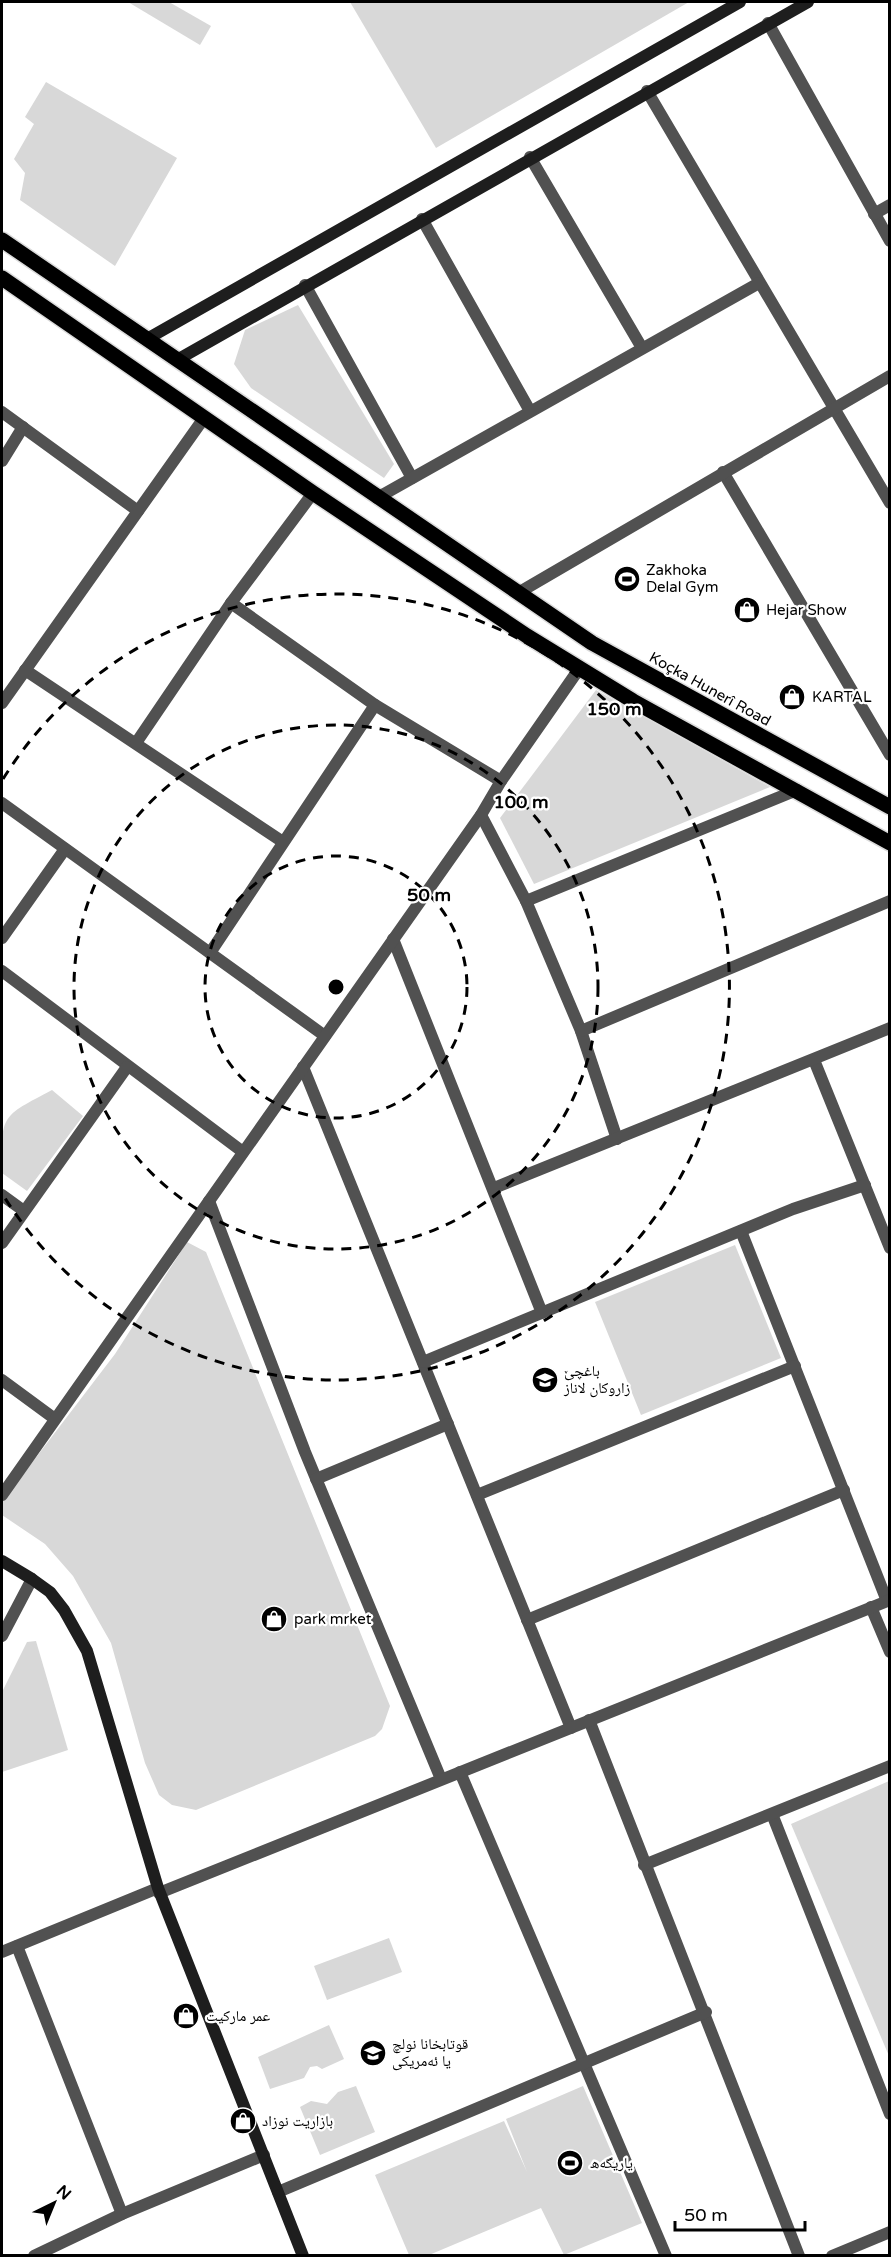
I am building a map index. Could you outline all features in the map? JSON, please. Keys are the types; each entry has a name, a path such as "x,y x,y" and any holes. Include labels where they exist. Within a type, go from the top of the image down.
{"main road":[{"path":"147,339 740,2"},
{"path":"177,360 530,157 808,2"},
{"name":"Koçka Hunerî Road","path":"2,240 592,643 657,681 890,807"},
{"path":"2,278 313,493 579,669 890,843"},
{"path":"2,1561 32,1578 50,1592 64,1610 87,1651 158,1890 303,2256"}],"street":[{"path":"768,23 890,241"},
{"path":"647,91 890,503"},
{"path":"530,157 642,348"},
{"path":"874,214 890,205"},
{"path":"422,219 530,411"},
{"path":"377,498 759,283"},
{"path":"305,285 412,478"},
{"path":"518,593 890,376"},
{"path":"2,412 138,511"},
{"path":"2,703 204,418"},
{"path":"2,461 22,427"},
{"path":"723,472 890,755"},
{"path":"136,743 231,603 313,493"},
{"path":"231,603 375,705 501,781"},
{"path":"2,1495 481,815 501,781 579,669"},
{"path":"25,670 284,842"},
{"path":"210,953 375,705"},
{"path":"526,901 797,790"},
{"path":"2,803 325,1036"},
{"path":"481,815 526,901 581,1030 617,1138"},
{"path":"2,938 64,849"},
{"path":"581,1030 890,901"},
{"path":"393,939 542,1313"},
{"path":"2,971 243,1152"},
{"path":"494,1188 890,1028"},
{"path":"814,1060 890,1248"},
{"path":"2,1243 127,1067"},
{"path":"303,1067 571,1728"},
{"path":"423,1362 741,1231 865,1185"},
{"path":"2,1196 24,1211"},
{"path":"209,1201 316,1479 441,1779"},
{"path":"2,1952 571,1728 888,1600 741,1231"},
{"path":"477,1495 795,1366"},
{"path":"2,1380 55,1419"},
{"path":"316,1479 448,1424"},
{"path":"527,1620 844,1490"},
{"path":"2,1636 32,1578"},
{"path":"871,1607 890,1652"},
{"path":"589,1720 799,2256"},
{"path":"644,1865 890,1766"},
{"path":"460,1772 666,2256"},
{"path":"772,1814 885,2092 890,2114"},
{"path":"17,1946 122,2214"},
{"path":"278,2192 584,2061 705,2012"},
{"path":"34,2256 122,2214 264,2155"},
{"path":"832,2256 890,2232"}],"shaded area":[{"path":"128,2 169,2 211,26 200,45"},
{"path":"350,2 689,2 436,148"},
{"path":"46,82 177,158 115,266 20,200 25,173 14,159 34,124 25,117"},
{"path":"298,305 394,464 384,478 251,388 234,364 245,330"},
{"path":"596,690 770,787 534,884 500,818"},
{"path":"52,1090 83,1116 27,1191 2,1173 4,1128 14,1113"},
{"path":"187,1242 206,1252 390,1706 382,1729 375,1736 196,1810 172,1805 159,1795 145,1763 111,1643 73,1576 45,1544 2,1515 2,1502 115,1354"},
{"path":"735,1245 781,1358 641,1415 595,1302"},
{"path":"36,1641 68,1750 2,1772 2,1692 27,1642"},
{"path":"889,1781 889,2056 791,1824"},
{"path":"389,1938 402,1972 327,2000 314,1966"},
{"path":"329,2025 344,2059 322,2069 317,2066 310,2067 304,2078 270,2089 258,2057"},
{"path":"356,2086 375,2132 320,2155 300,2107 311,2101 327,2104 338,2092"},
{"path":"583,2086 642,2223 564,2255 541,2208 429,2255 409,2255 375,2175 504,2121 527,2172 506,2119"}],"place":[{"name":"Zakhoka Delal Gym","path":"627,579"},
{"name":"Hejar Show","path":"747,610"},
{"name":"KARTAL","path":"792,697"},
{"name":"باغچێ زاروكان لاناز","path":"545,1380"},
{"name":"park mrket","path":"274,1619"},
{"name":"عمر ماركيت","path":"186,2016"},
{"name":"قوتابخانا نولچ يا ئەمريكى","path":"373,2053"},
{"name":"بازاريت نوزاد","path":"243,2121"},
{"name":"یاریگه‌ه","path":"570,2163"}]}
